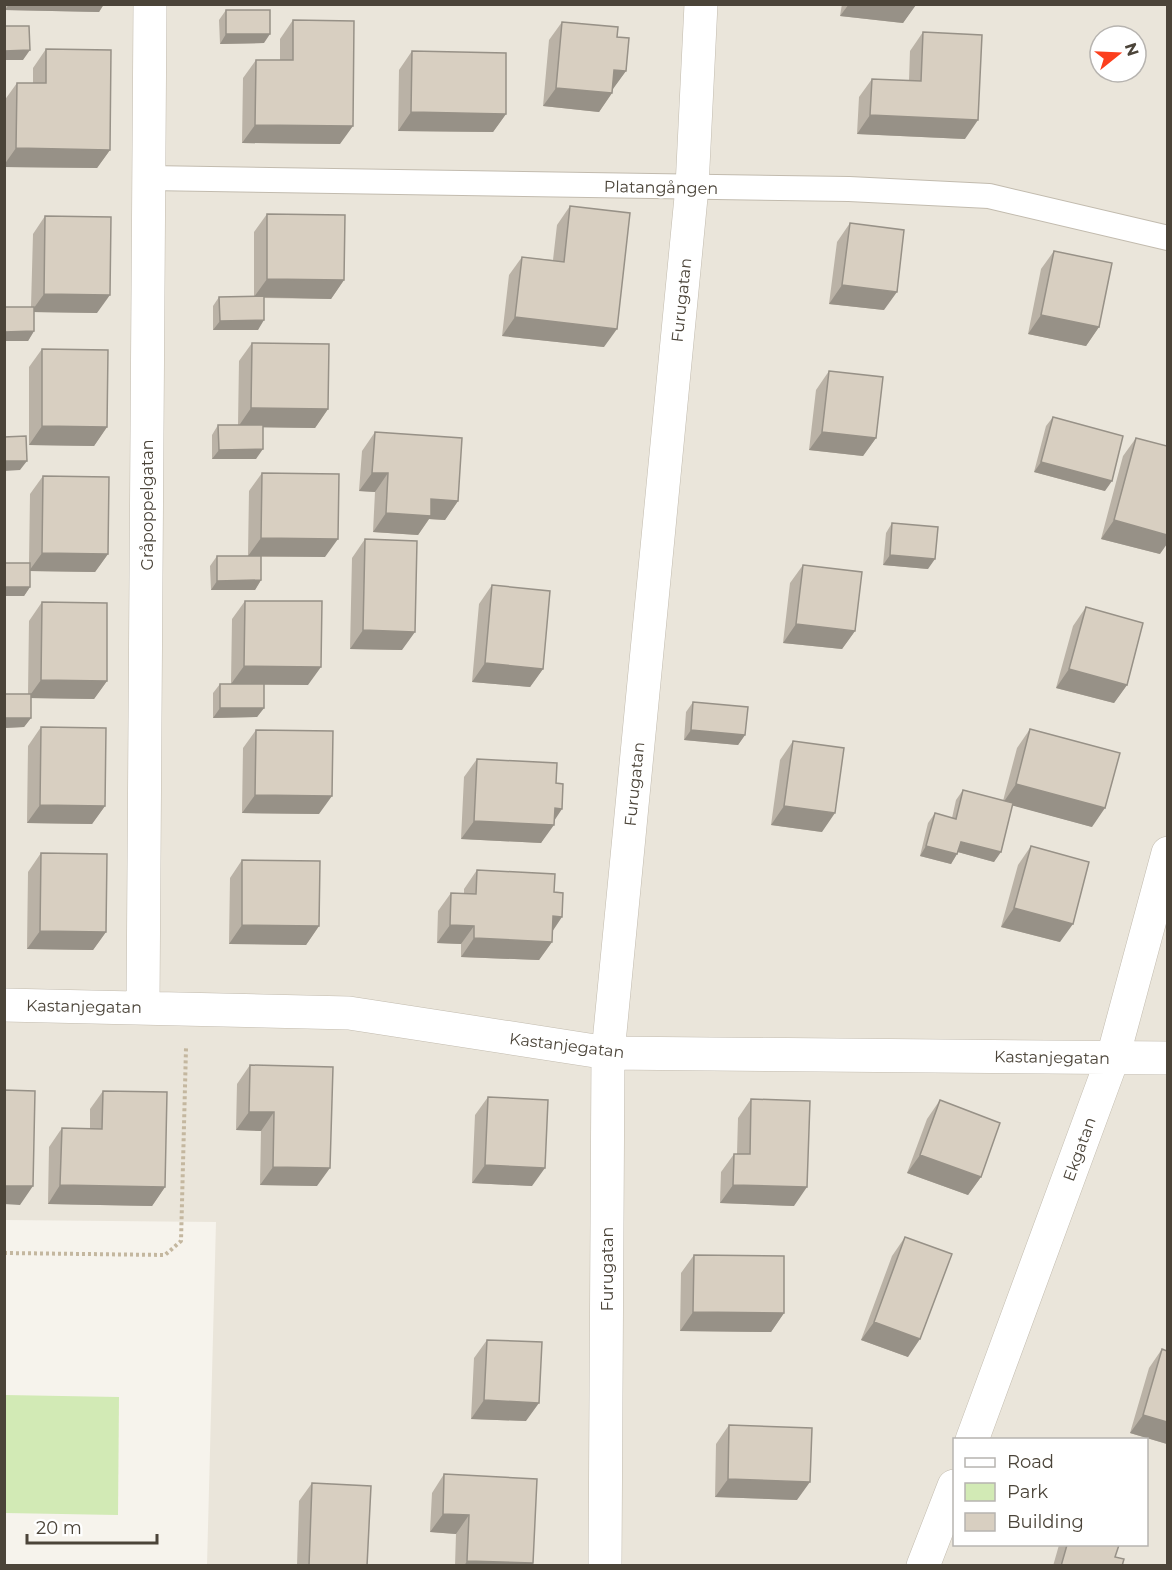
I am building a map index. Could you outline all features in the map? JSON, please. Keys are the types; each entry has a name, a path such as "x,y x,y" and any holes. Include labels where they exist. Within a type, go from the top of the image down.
{"street":[{"name":"Gråpoppelgatan","path":"143,1006 150,4"},
{"name":"Furugatan","path":"605,1566 608,1053 692,187 701,4"},
{"name":"Ekgatan","path":"973,1438 1113,1057 1167,853"},
{"name":"Kastanjegatan","path":"4,1005 143,1006 349,1012 608,1053 1167,1058"},
{"path":"923,1566 953,1489"}],"lane":[{"name":"Platangången","path":"149,178 849,189 989,196 1167,238"}],"path":[{"path":"4,1253 165,1255 182,1241 186,1008"}],"shaded area":[{"path":"5,5 1167,5 1167,1565 207,1565 216,1222 5,1220"}],"green space":[{"path":"5,1395 119,1397 118,1515 5,1513"}],"building":[{"path":"226,10 270,10 270,34 226,34"},
{"path":"293,20 354,21 353,126 255,125 256,60 293,60"},
{"path":"562,22 618,27 617,37 629,38 626,71 614,70 612,93 556,88"},
{"path":"4,26 29,26 30,50 4,51"},
{"path":"923,32 982,35 978,120 870,115 872,79 921,81"},
{"path":"46,49 111,50 110,150 16,148 17,83 46,83"},
{"path":"412,51 506,53 506,114 411,112"},
{"path":"570,206 630,213 617,329 515,317 522,257 564,262"},
{"path":"267,214 345,215 344,280 267,279"},
{"path":"45,216 111,217 110,295 44,294"},
{"path":"850,223 904,230 897,292 842,285"},
{"path":"1054,251 1112,263 1099,327 1041,315"},
{"path":"264,296 264,320 220,321 219,297"},
{"path":"4,307 34,307 34,331 4,332"},
{"path":"252,343 329,344 328,409 251,408"},
{"path":"42,349 108,350 107,427 42,426"},
{"path":"829,371 883,377 876,438 822,432"},
{"path":"1053,417 1123,436 1112,481 1041,462"},
{"path":"218,425 263,425 263,449 219,450"},
{"path":"375,432 462,438 458,501 431,499 431,516 386,513 388,473 372,473"},
{"path":"26,436 27,461 4,461 4,437"},
{"path":"1136,438 1167,446 1167,535 1114,520"},
{"path":"262,473 339,474 338,539 261,538"},
{"path":"43,476 109,477 108,554 42,553"},
{"path":"892,523 938,527 935,559 890,555"},
{"path":"365,539 417,541 415,632 363,630"},
{"path":"217,556 261,556 261,580 217,581"},
{"path":"4,563 30,563 30,587 4,587"},
{"path":"803,565 862,572 855,631 796,624"},
{"path":"492,585 550,591 543,669 485,663"},
{"path":"245,601 322,601 321,667 244,666"},
{"path":"42,602 107,603 107,681 41,680"},
{"path":"1086,607 1143,623 1127,685 1069,669"},
{"path":"220,684 264,684 264,708 220,708"},
{"path":"4,694 31,694 31,718 4,718"},
{"path":"693,702 748,707 745,735 691,730"},
{"path":"41,727 106,728 105,806 40,805"},
{"path":"1030,729 1120,753 1105,808 1016,784"},
{"path":"256,730 333,731 332,796 255,795"},
{"path":"793,741 844,748 835,813 784,806"},
{"path":"477,759 557,763 556,783 563,784 562,809 555,808 554,825 474,821"},
{"path":"963,790 1013,803 1001,852 961,842 957,854 926,846 935,813 956,819"},
{"path":"1031,846 1089,862 1073,924 1014,908"},
{"path":"41,853 107,854 106,932 40,931"},
{"path":"242,860 320,861 319,926 242,925"},
{"path":"477,870 555,874 554,892 563,893 562,917 553,916 552,942 474,938 474,926 450,925 451,893 476,894"},
{"path":"250,1065 333,1067 330,1168 273,1167 274,1112 249,1112"},
{"path":"4,1090 35,1091 33,1186 4,1186"},
{"path":"103,1091 167,1092 165,1187 60,1185 62,1128 102,1129"},
{"path":"488,1097 548,1100 545,1168 485,1165"},
{"path":"751,1099 810,1101 807,1187 733,1185 734,1154 750,1154"},
{"path":"940,1100 1000,1123 981,1177 920,1155"},
{"path":"905,1237 952,1254 920,1339 874,1322"},
{"path":"694,1255 784,1256 784,1313 693,1312"},
{"path":"487,1340 542,1342 539,1403 484,1400"},
{"path":"1162,1349 1167,1351 1167,1422 1143,1415"},
{"path":"729,1425 812,1428 810,1482 728,1479"},
{"path":"444,1474 537,1479 533,1563 467,1561 469,1515 443,1514"},
{"path":"312,1483 371,1486 367,1566 309,1566"},
{"path":"1067,1546 1119,1546 1115,1557 1124,1559 1122,1566 1061,1566"}]}
